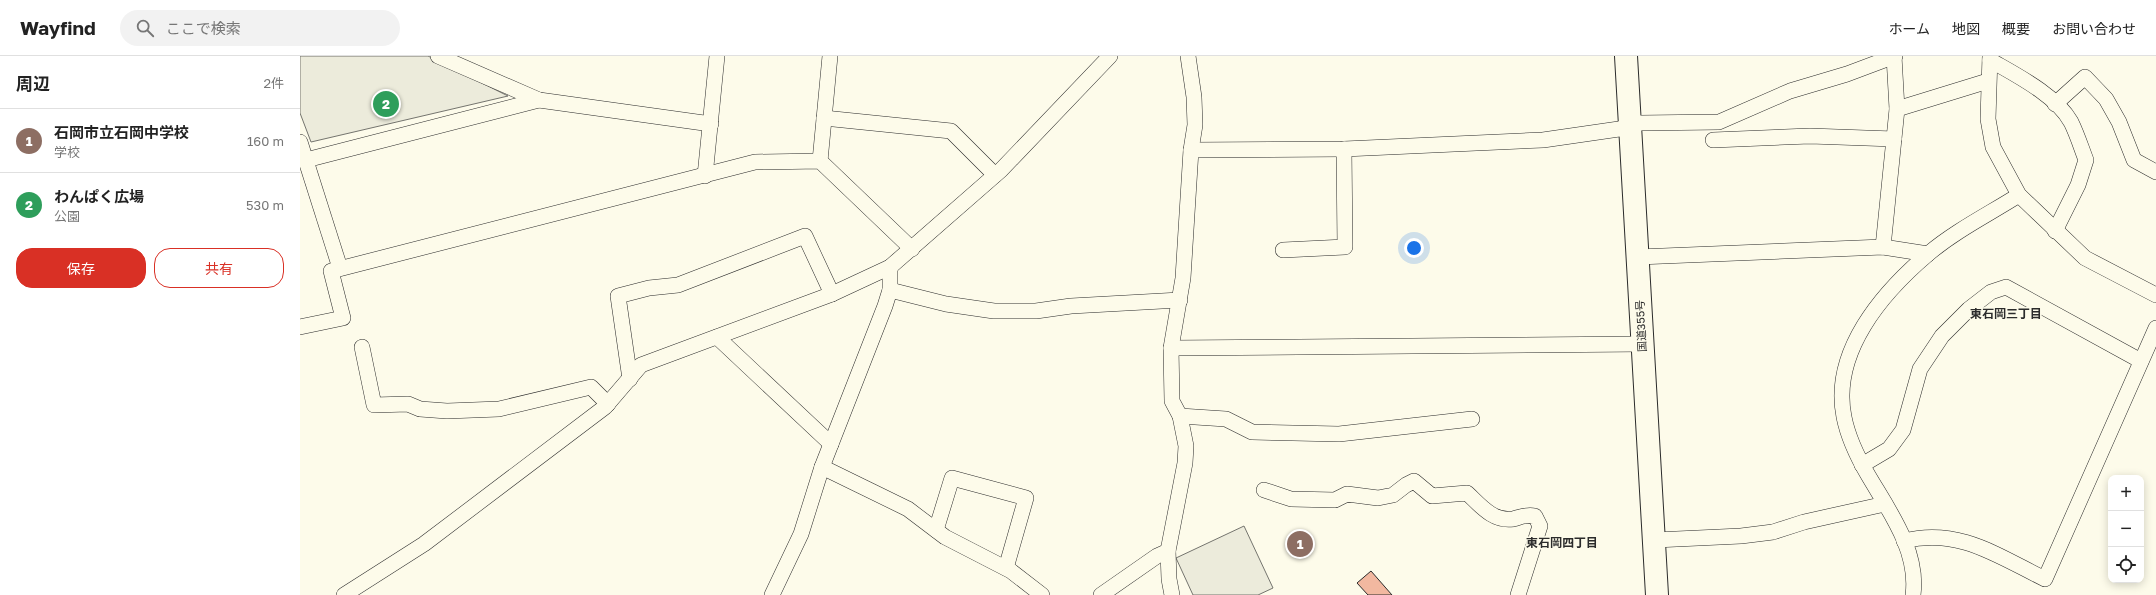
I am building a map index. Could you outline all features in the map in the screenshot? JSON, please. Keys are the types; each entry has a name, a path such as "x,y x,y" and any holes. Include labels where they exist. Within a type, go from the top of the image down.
{"highway":[{"name":"国道355号","path":"1626,56 1657,595"}],"street":[{"path":"438,56 539,100 710,124"},
{"path":"705,176 717,56"},
{"path":"820,162 830,56"},
{"path":"344,595 424,544 608,404 641,365 832,294 890,267 995,175 1110,56"},
{"path":"1172,595 1169,578 1168,551 1185,463 1186,446 1180,416 1172,401 1171,348 1183,278 1191,150 1195,125 1194,98 1188,56"},
{"path":"1191,150 1344,149 1543,140 1630,127 1640,123 1719,122 1790,90 1847,74 1895,56 1897,109 1882,247"},
{"path":"2055,231 2078,185 2086,160 2070,121 2055,104 2034,85 1990,58 1988,81 1988,119 1993,147 2019,195 2055,231 2085,258 2156,295"},
{"path":"2055,104 2085,77 2106,99 2119,122 2134,160 2156,172"},
{"path":"1897,109 1988,81"},
{"path":"306,160 539,100"},
{"path":"824,118 951,131 995,175"},
{"path":"1713,140 1810,136 1894,139"},
{"path":"300,142 340,268"},
{"path":"1283,250 1345,247 1344,149"},
{"path":"300,327 342,318 331,271 755,162 820,162 912,249"},
{"path":"1913,595 1913,579 1910,561 1904,541 1885,504 1862,466 1844,416 1842,397 1845,371 1853,347 1879,305 1928,254 1962,230 2019,195"},
{"path":"630,379 618,296 649,288 678,286 805,236 832,294"},
{"path":"1638,257 1882,247 1928,254"},
{"path":"772,595 801,534 822,467 885,306 890,290 890,267"},
{"path":"1862,466 1889,449 1903,430 1920,370 1942,336 1969,309 1991,292 2006,287 2141,361"},
{"path":"890,290 946,304 994,311 1036,311 1071,306 1180,300"},
{"path":"1904,541 1923,536 1948,537 1979,546 2044,580 2156,328"},
{"path":"717,337 831,444"},
{"path":"1171,348 1642,344"},
{"path":"362,347 374,405 408,404 420,409 447,411 499,409 592,387 608,404"},
{"path":"1180,416 1226,419 1252,432 1339,434 1472,419"},
{"path":"822,467 908,510 945,537 1006,568 1042,595"},
{"path":"936,530 952,478 1026,498 1006,568"},
{"path":"1264,490 1291,498 1335,500 1347,494 1378,498 1393,495 1406,484 1414,481 1432,496 1467,493 1493,516 1511,519 1528,515 1535,516 1540,526 1518,595"},
{"path":"1655,540 1741,536 1773,532 1885,504"},
{"path":"1100,595 1157,556 1168,551"}],"shaded area":[{"path":"300,56 428,56 508,96 311,142 300,113"},
{"path":"1244,526 1273,588 1258,595 1193,595 1176,558"}],"building":[{"path":"1371,571 1392,595 1368,595 1357,583"}],"place":[{"name":"わんぱく広場","path":"386,104"},
{"name":"石岡市立石岡中学校","path":"1300,544"}],"district":[{"name":"東石岡三丁目","path":"2006,314"},
{"name":"東石岡四丁目","path":"1562,543"}]}
